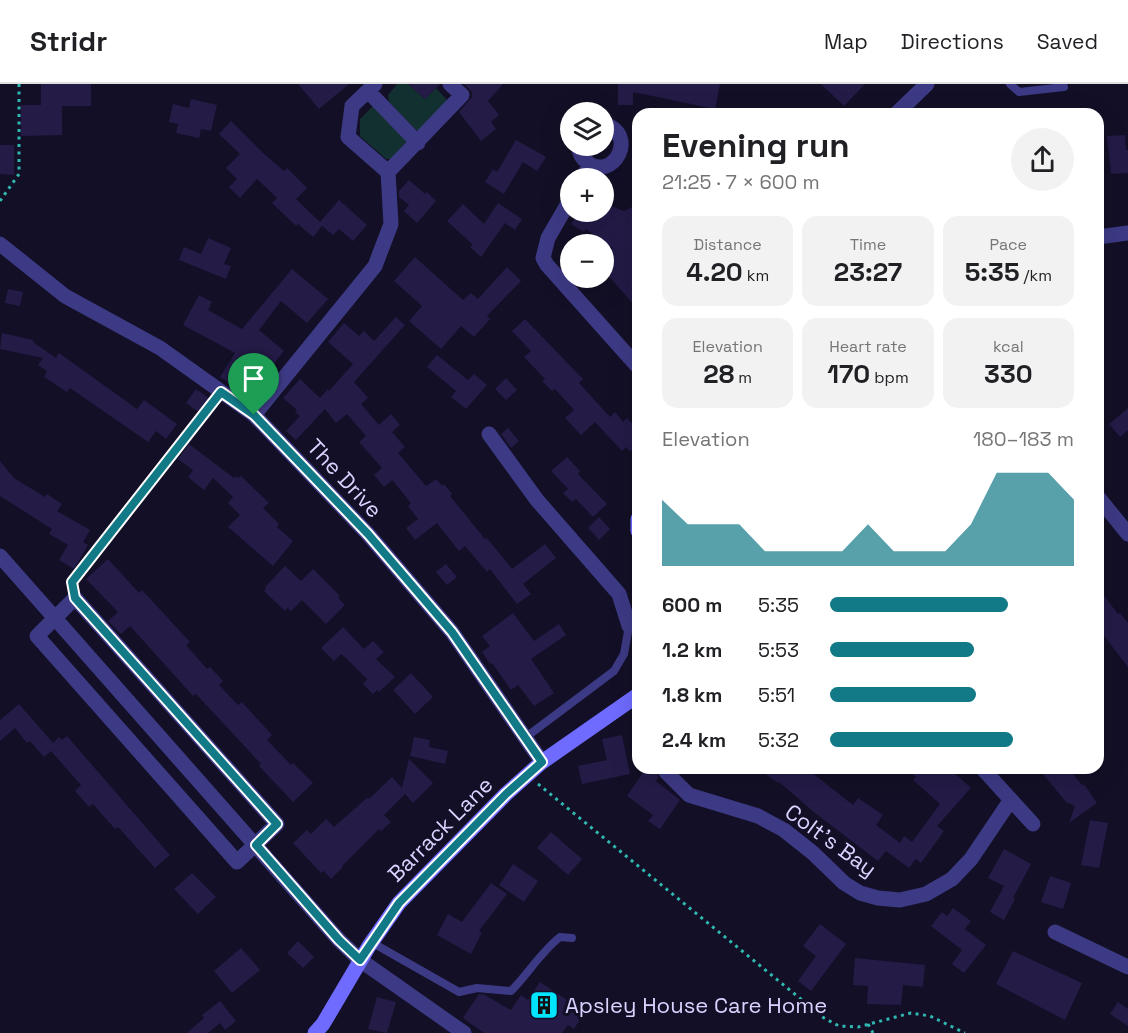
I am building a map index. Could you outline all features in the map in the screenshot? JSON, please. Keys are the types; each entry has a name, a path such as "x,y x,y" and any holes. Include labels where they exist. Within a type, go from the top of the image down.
{"street":[{"path":"388,172 462,95 450,84"},
{"path":"902,108 927,84"},
{"path":"254,415 375,266 392,224 388,172 348,137 352,106 372,87 418,143"},
{"path":"581,156 590,165 602,167 613,163 620,154 621,140 614,129"},
{"path":"560,217 548,238 543,258 632,360"},
{"path":"1104,236 1128,233"},
{"name":"The Drive","path":"0,244 65,296 160,348 254,415 368,534 452,632 542,762"},
{"path":"489,434 537,500 619,594 632,622"},
{"path":"1104,504 1128,534"},
{"path":"0,556 339,940 360,960 464,1033"},
{"path":"75,598 277,824 237,862 37,636 55,618 75,598"},
{"name":"Barrack Lane","path":"315,1033 323,1024 371,942 399,903 506,794 542,762 632,699"},
{"name":"Colt's Bay","path":"668,774 689,795 758,816 784,830 813,853 844,883 860,893 878,898 900,900 926,894 952,879 971,859 1010,801"},
{"path":"987,774 1033,824"},
{"path":"1055,932 1128,967"}],"lane":[{"path":"1010,84 1019,92 1064,87"},
{"path":"526,737 614,671 624,654 632,627"},
{"path":"371,942 459,992 477,988 511,991 547,948 560,938 572,938"}],"path":[{"path":"0,201 19,174 19,84"},
{"path":"75,598 72,582 221,392"},
{"path":"527,776 824,1018 839,1026 858,1027 911,1013 930,1016 965,1033"},
{"path":"868,1024 873,1033"}],"green space":[{"path":"397,84 408,84 425,99 436,88 447,100 423,130 416,130 389,102 388,95"},
{"path":"373,106 407,141 391,159 386,159 360,136 360,119"}],"building":[{"path":"41,84 91,84 91,106 62,106 62,135 21,136 21,105 41,105"},
{"path":"298,84 349,84 319,109"},
{"path":"408,84 440,84 425,99"},
{"path":"464,84 503,84 488,101 499,115 491,122 496,129 481,141 459,112 472,97 472,92"},
{"path":"618,84 720,84 715,108 633,92 633,105 618,105"},
{"path":"821,84 865,84 844,106"},
{"path":"191,99 217,105 211,131 201,129 199,138 176,133 178,124 169,122 173,104 189,108"},
{"path":"231,121 263,153 284,171 287,168 307,188 296,199 320,222 339,200 367,225 353,241 339,229 333,235 322,226 313,237 298,224 296,226 272,203 277,198 257,179 240,198 229,187 237,179 226,168 240,154 219,134"},
{"path":"1125,135 1126,150 1128,150 1128,173 1111,174 1107,136"},
{"path":"516,140 546,157 537,171 523,162 504,194 485,182 493,169 497,172"},
{"path":"0,145 14,145 14,175 0,174"},
{"path":"409,180 436,201 417,223 404,211 409,205 399,197 399,191"},
{"path":"498,203 522,219 515,230 505,223 481,257 470,247 473,245 447,221 463,204 484,224"},
{"path":"614,207 624,211 632,207 632,302 614,282 614,234 593,234 586,229 584,232 571,224 572,222 614,222"},
{"path":"208,238 231,248 224,264 231,266 226,279 179,260 184,247 201,254"},
{"path":"415,257 463,300 471,293 478,299 507,267 521,281 487,316 490,319 474,337 461,326 441,349 409,321 422,306 394,281"},
{"path":"292,269 328,299 307,323 281,301 259,330 284,351 261,380 243,366 231,384 220,377 235,353 183,325 199,295 212,302 208,310 242,329"},
{"path":"8,289 23,292 20,306 5,303"},
{"path":"396,317 405,325 354,382 368,398 361,404 379,425 391,414 400,425 392,432 405,447 398,453 426,486 436,479 442,486 444,484 452,494 450,496 512,569 545,544 556,558 523,584 531,594 517,604 490,569 487,572 465,546 459,551 437,523 415,540 406,528 418,519 408,506 411,503 392,480 384,487 374,475 382,468 359,442 366,436 347,414 336,423 325,409 296,440 286,431 300,416 295,412 297,410 283,398 300,379 320,398 353,364 328,342 344,323 359,336 364,331 374,341"},
{"path":"525,319 583,379 579,383 610,417 615,412 623,422 627,418 632,423 632,450 630,451 626,447 622,451 595,422 581,435 565,418 574,410 555,389 552,391 542,381 545,379 524,357 531,351 512,331"},
{"path":"2,333 33,340 56,358 59,353 137,409 144,400 177,424 166,439 156,431 148,442 70,388 67,392 44,377 47,371 38,365 43,358 0,349"},
{"path":"437,355 468,380 474,374 487,385 466,409 451,397 456,391 427,367"},
{"path":"506,378 517,390 506,400 495,389"},
{"path":"196,389 210,399 200,413 186,403"},
{"path":"1128,408 1128,430 1120,437 1109,424"},
{"path":"508,428 519,441 511,448 501,434"},
{"path":"189,444 234,478 241,476 269,503 263,508 279,524 277,527 293,541 273,566 228,527 240,515 228,503 233,497 213,478 204,490 188,477 193,470 178,459"},
{"path":"567,457 580,471 578,474 607,504 593,517 576,499 572,502 563,493 568,489 551,471"},
{"path":"0,461 14,478 45,497 47,494 62,504 57,511 90,530 83,542 88,545 74,569 59,560 68,545 49,534 52,529 0,496"},
{"path":"599,517 610,529 599,540 588,528"},
{"path":"108,559 139,593 142,590 190,642 186,645 207,669 210,667 223,681 219,685 238,705 242,702 272,735 267,740 291,765 293,763 313,783 293,802 259,766 261,764 196,694 193,696 130,626 121,634 108,621 118,612 86,579"},
{"path":"446,564 457,577 447,585 436,572"},
{"path":"285,566 301,581 313,569 340,596 338,598 345,605 326,624 302,600 291,611 287,608 285,611 264,591 265,587"},
{"path":"1104,596 1128,623 1128,667 1104,636"},
{"path":"513,613 534,641 559,624 566,635 531,659 554,693 534,706 518,685 511,690 482,652 490,646 482,636"},
{"path":"343,627 364,649 373,641 384,652 376,659 395,677 379,692 377,690 373,694 363,684 367,679 341,654 334,661 321,648"},
{"path":"411,673 433,697 415,714 393,690"},
{"path":"19,704 53,743 59,737 62,740 67,736 170,855 155,868 118,827 115,829 93,804 89,807 75,791 81,785 51,751 44,757 30,741 27,743 15,728 0,741 0,720"},
{"path":"622,735 630,774 582,784 578,766 607,760 602,739"},
{"path":"414,737 430,740 429,747 448,751 445,764 410,756"},
{"path":"409,759 433,783 413,803 405,794 384,815 391,822 381,831 379,829 331,879 324,871 321,873 293,843 307,830 311,834 326,819 334,827 392,777 402,788"},
{"path":"642,774 658,774 656,781 680,800 660,829 648,821 653,815 627,796"},
{"path":"765,774 814,774 853,805 858,798 883,815 876,825 900,843 904,836 912,842 940,804 913,780 916,777 913,774 956,774 971,788 937,826 944,831 921,863 916,859 909,868 886,851 878,861"},
{"path":"1043,774 1073,774 1083,786 1084,784 1097,803 1069,823 1075,806 1066,802"},
{"path":"1090,820 1108,823 1099,868 1081,865"},
{"path":"551,832 582,859 568,875 537,848"},
{"path":"1004,849 1031,864 1004,920 990,912 1004,886 988,878"},
{"path":"513,864 538,881 524,902 499,885"},
{"path":"192,873 216,897 198,914 174,889"},
{"path":"1050,876 1071,883 1063,909 1041,902"},
{"path":"491,883 507,894 479,931 482,933 471,954 437,935 448,914 462,922"},
{"path":"953,908 971,921 965,929 986,945 964,973 952,964 962,950 931,926 942,912 947,916"},
{"path":"820,924 846,944 811,991 798,981 816,956 803,946"},
{"path":"298,941 314,957 303,968 287,953"},
{"path":"241,948 260,970 232,993 214,971"},
{"path":"1013,951 1082,983 1065,1020 996,984"},
{"path":"855,958 925,965 923,987 903,985 901,1005 867,1004 868,986 853,985"},
{"name":"Apsley House Care Home","path":"540,982 585,1012 574,1029 568,1025 562,1033 484,1033 463,1018 479,994 511,1010 521,995 528,1000"},
{"path":"377,997 396,1002 387,1033 368,1029"},
{"path":"220,1001 236,1021 225,1030 220,1023 208,1033 187,1033 204,1018 202,1015"},
{"path":"1118,1002 1128,1009 1128,1026 1110,1014"}],"place":[{"name":"Apsley House Care Home","path":"544,1005"}],"route":[{"path":"221,392 254,415 368,534 452,632 542,762 506,794 399,903 360,960 339,940 256,845 277,824 75,598 72,582 221,392"}]}
